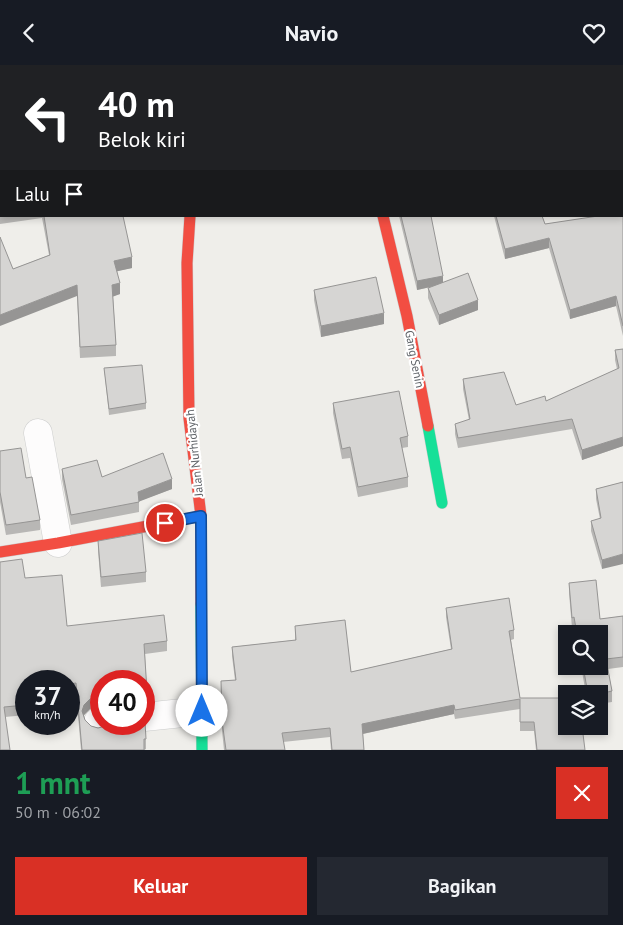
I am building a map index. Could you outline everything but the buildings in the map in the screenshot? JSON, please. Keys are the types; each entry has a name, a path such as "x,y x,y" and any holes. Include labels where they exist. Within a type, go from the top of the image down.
{"street":[{"name":"Jalan Nurhidayah","path":"190,217 187,263 189,418 201,516 202,750"},
{"name":"Gang Senin","path":"383,217 407,316 442,503"},
{"path":"38,433 58,543"},
{"path":"0,552 201,516"},
{"path":"155,716 202,711"}],"traffic: fast":[{"path":"428,426 442,503"},
{"path":"201,604 202,750"}],"traffic: jam":[{"path":"190,217 187,263 189,418 201,516 201,604"},
{"path":"383,217 407,316 428,426"},
{"path":"0,552 201,516"}],"route":[{"path":"165,523 201,516 202,711"}]}
